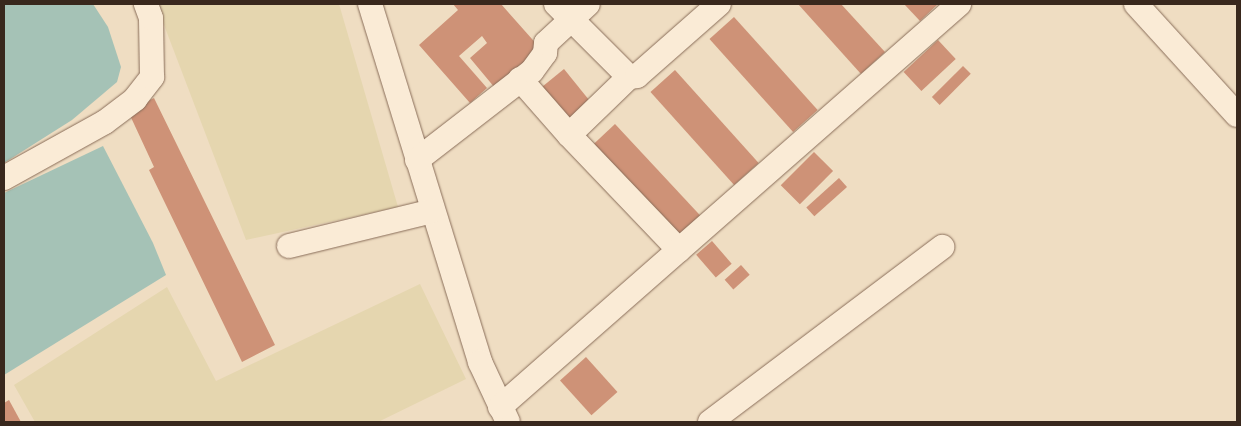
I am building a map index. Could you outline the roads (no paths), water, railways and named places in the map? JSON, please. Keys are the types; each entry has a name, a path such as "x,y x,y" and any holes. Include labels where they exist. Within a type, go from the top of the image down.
{"street":[{"path":"4,178 106,122 135,99 152,77 151,18 146,4"},
{"path":"370,4 480,362 504,415 679,250 959,4"},
{"path":"569,135 629,77 637,76 718,4"},
{"path":"1136,4 1237,115"},
{"path":"417,160 532,71 545,53 546,43 572,9 629,77"},
{"path":"520,79 569,135 679,250"},
{"path":"289,246 433,211"},
{"path":"710,422 942,247"}]}
